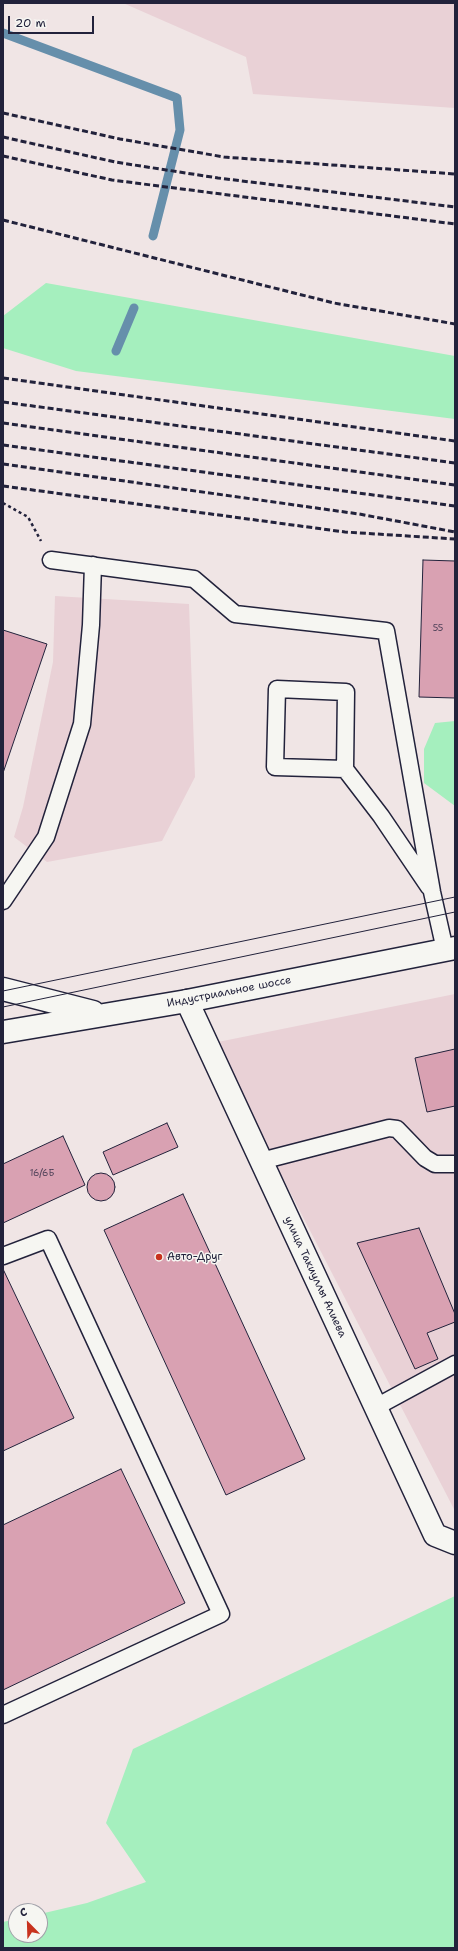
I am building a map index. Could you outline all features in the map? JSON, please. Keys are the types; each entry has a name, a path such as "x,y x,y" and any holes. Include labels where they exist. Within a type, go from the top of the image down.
{"street":[{"name":"Индустриальное шоссе","path":"3,989 100,1014 187,1001 450,949"},
{"name":"улица Такиуллы Алиева","path":"187,1001 436,1535 455,1543"},
{"path":"3,1032 100,1014"}],"lane":[{"path":"50,560 194,579 235,614 386,631 432,892 450,949"},
{"path":"3,901 46,837 82,724 91,625 93,565"},
{"path":"345,769 275,767 277,689 346,692 345,769 381,816 432,892"},
{"path":"261,1161 389,1128 397,1130 425,1158 435,1164 455,1164"},
{"path":"3,1256 48,1239 221,1614 3,1715"},
{"path":"376,1407 455,1364"}],"path":[{"path":"3,503 28,518 50,560"}],"shaded area":[{"path":"123,3 455,3 455,108 253,94 246,57"},
{"path":"55,596 189,604 195,777 162,841 47,862 14,837 23,807 53,662"},
{"path":"455,994 455,1511 213,1043"}],"green space":[{"path":"46,283 455,356 455,419 76,371 3,348 3,316"},
{"path":"455,721 455,806 424,783 424,749 435,723"},
{"path":"455,1596 455,1948 3,1948 3,1922 8,1921 8,1943 48,1943 48,1912 87,1903 146,1882 106,1823 133,1749"}],"building":[{"path":"423,560 455,561 455,698 419,697"},
{"path":"3,630 47,644 3,773"},
{"path":"455,1049 455,1106 427,1112 415,1058"},
{"path":"167,1123 178,1147 113,1175 103,1152"},
{"path":"63,1136 85,1185 3,1223 3,1164"},
{"path":"101,1173 111,1177 115,1187 111,1197 101,1201 91,1197 87,1187 91,1177"},
{"path":"183,1194 305,1459 226,1495 104,1230"},
{"path":"419,1228 455,1314 455,1322 427,1333 438,1359 415,1369 357,1243"},
{"path":"3,1269 74,1418 3,1451"},
{"path":"121,1469 185,1603 3,1690 3,1525"}],"waterway":[{"path":"3,33 177,98 180,130 153,236"},
{"path":"116,351 134,308"}],"tram line":[{"path":"3,991 455,897"},
{"path":"3,1007 455,912"}],"railway":[{"path":"3,113 120,139 224,157 455,174"},
{"path":"3,137 115,162 218,178 455,207"},
{"path":"3,156 112,180 455,224"},
{"path":"3,220 334,303 455,324"},
{"path":"3,378 455,441"},
{"path":"3,402 455,463"},
{"path":"3,423 455,485"},
{"path":"3,445 455,506"},
{"path":"3,464 359,514 455,532"},
{"path":"3,486 345,532 455,539"}],"place":[{"name":"Авто-Друг","path":"159,1257"}]}
